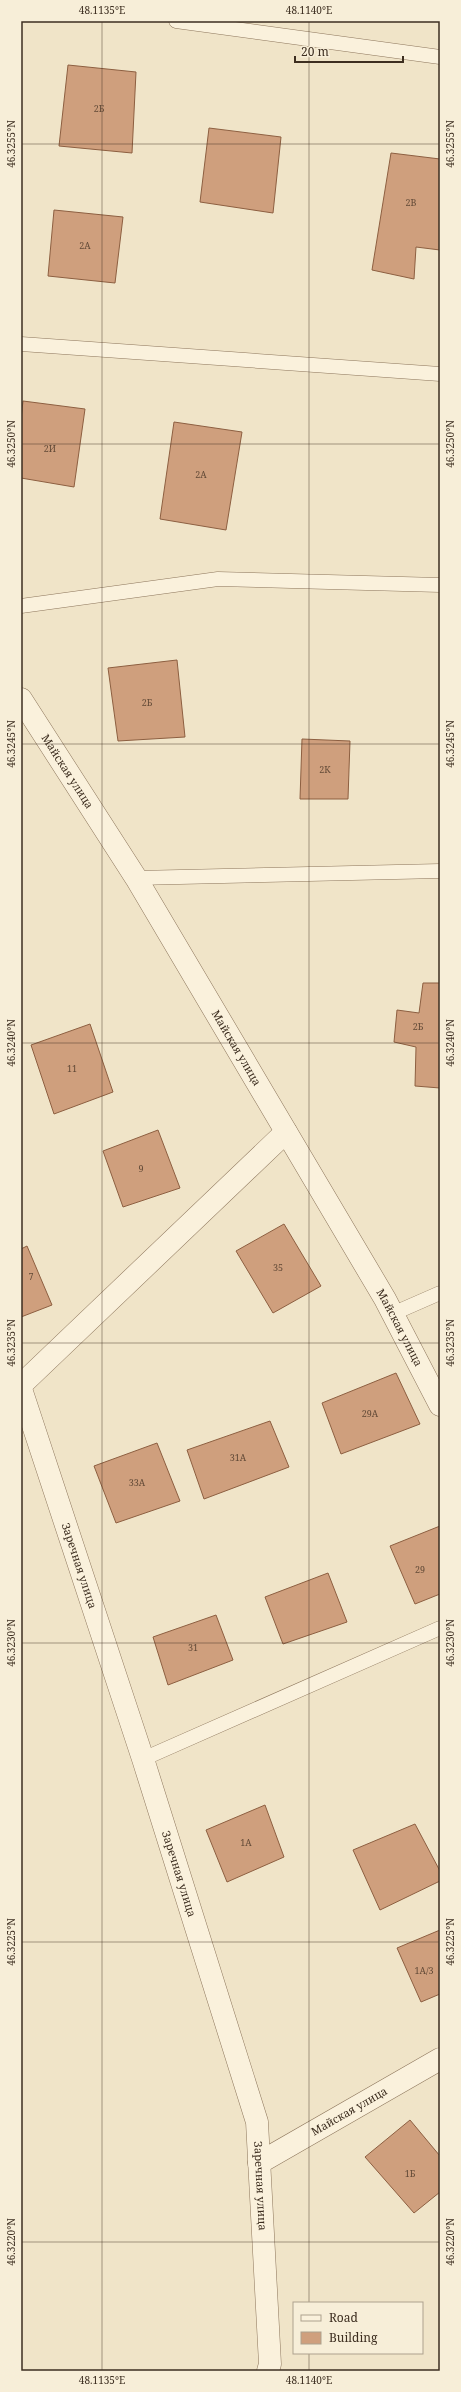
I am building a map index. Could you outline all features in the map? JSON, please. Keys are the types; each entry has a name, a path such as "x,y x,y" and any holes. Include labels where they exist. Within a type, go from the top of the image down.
{"street":[{"name":"Майская улица","path":"21,699 136,878 392,1314 440,1405"},
{"path":"21,1384 286,1132"},
{"name":"Заречная улица","path":"21,1389 143,1759 257,2122 270,2364 268,2371"},
{"name":"Майская улица","path":"259,2163 440,2059"}],"lane":[{"path":"176,21 440,57"},
{"path":"21,344 440,374"},
{"path":"21,606 218,579 440,585"},
{"path":"136,878 440,871"},
{"path":"392,1314 440,1293"},
{"path":"143,1759 440,1628"}],"building":[{"path":"68,65 136,72 132,153 59,146"},
{"path":"209,128 281,137 273,213 200,202"},
{"path":"391,153 440,159 440,250 416,247 414,279 372,270"},
{"path":"54,210 123,217 115,283 48,276"},
{"path":"23,401 85,409 74,487 21,478 21,419"},
{"path":"174,422 242,432 226,530 160,519"},
{"path":"177,660 185,737 118,741 108,668"},
{"path":"302,739 350,741 348,799 300,799"},
{"path":"423,983 440,983 440,1088 415,1086 416,1047 394,1042 397,1010 419,1013"},
{"path":"90,1024 113,1092 54,1114 31,1045"},
{"path":"158,1130 180,1188 123,1207 103,1151"},
{"path":"284,1224 321,1286 273,1313 236,1251"},
{"path":"27,1246 52,1305 21,1317 21,1249"},
{"path":"396,1373 420,1424 341,1454 322,1403"},
{"path":"270,1421 289,1467 204,1499 187,1450"},
{"path":"157,1443 180,1501 116,1523 94,1466"},
{"path":"440,1526 440,1594 415,1604 390,1546"},
{"path":"328,1573 347,1622 283,1644 265,1597"},
{"path":"216,1615 233,1660 168,1685 153,1637"},
{"path":"265,1805 284,1857 227,1882 206,1830"},
{"path":"415,1824 440,1871 440,1881 380,1910 353,1850"},
{"path":"440,1930 440,1994 421,2002 397,1948"},
{"path":"410,2120 440,2156 440,2192 414,2213 365,2157"}]}
